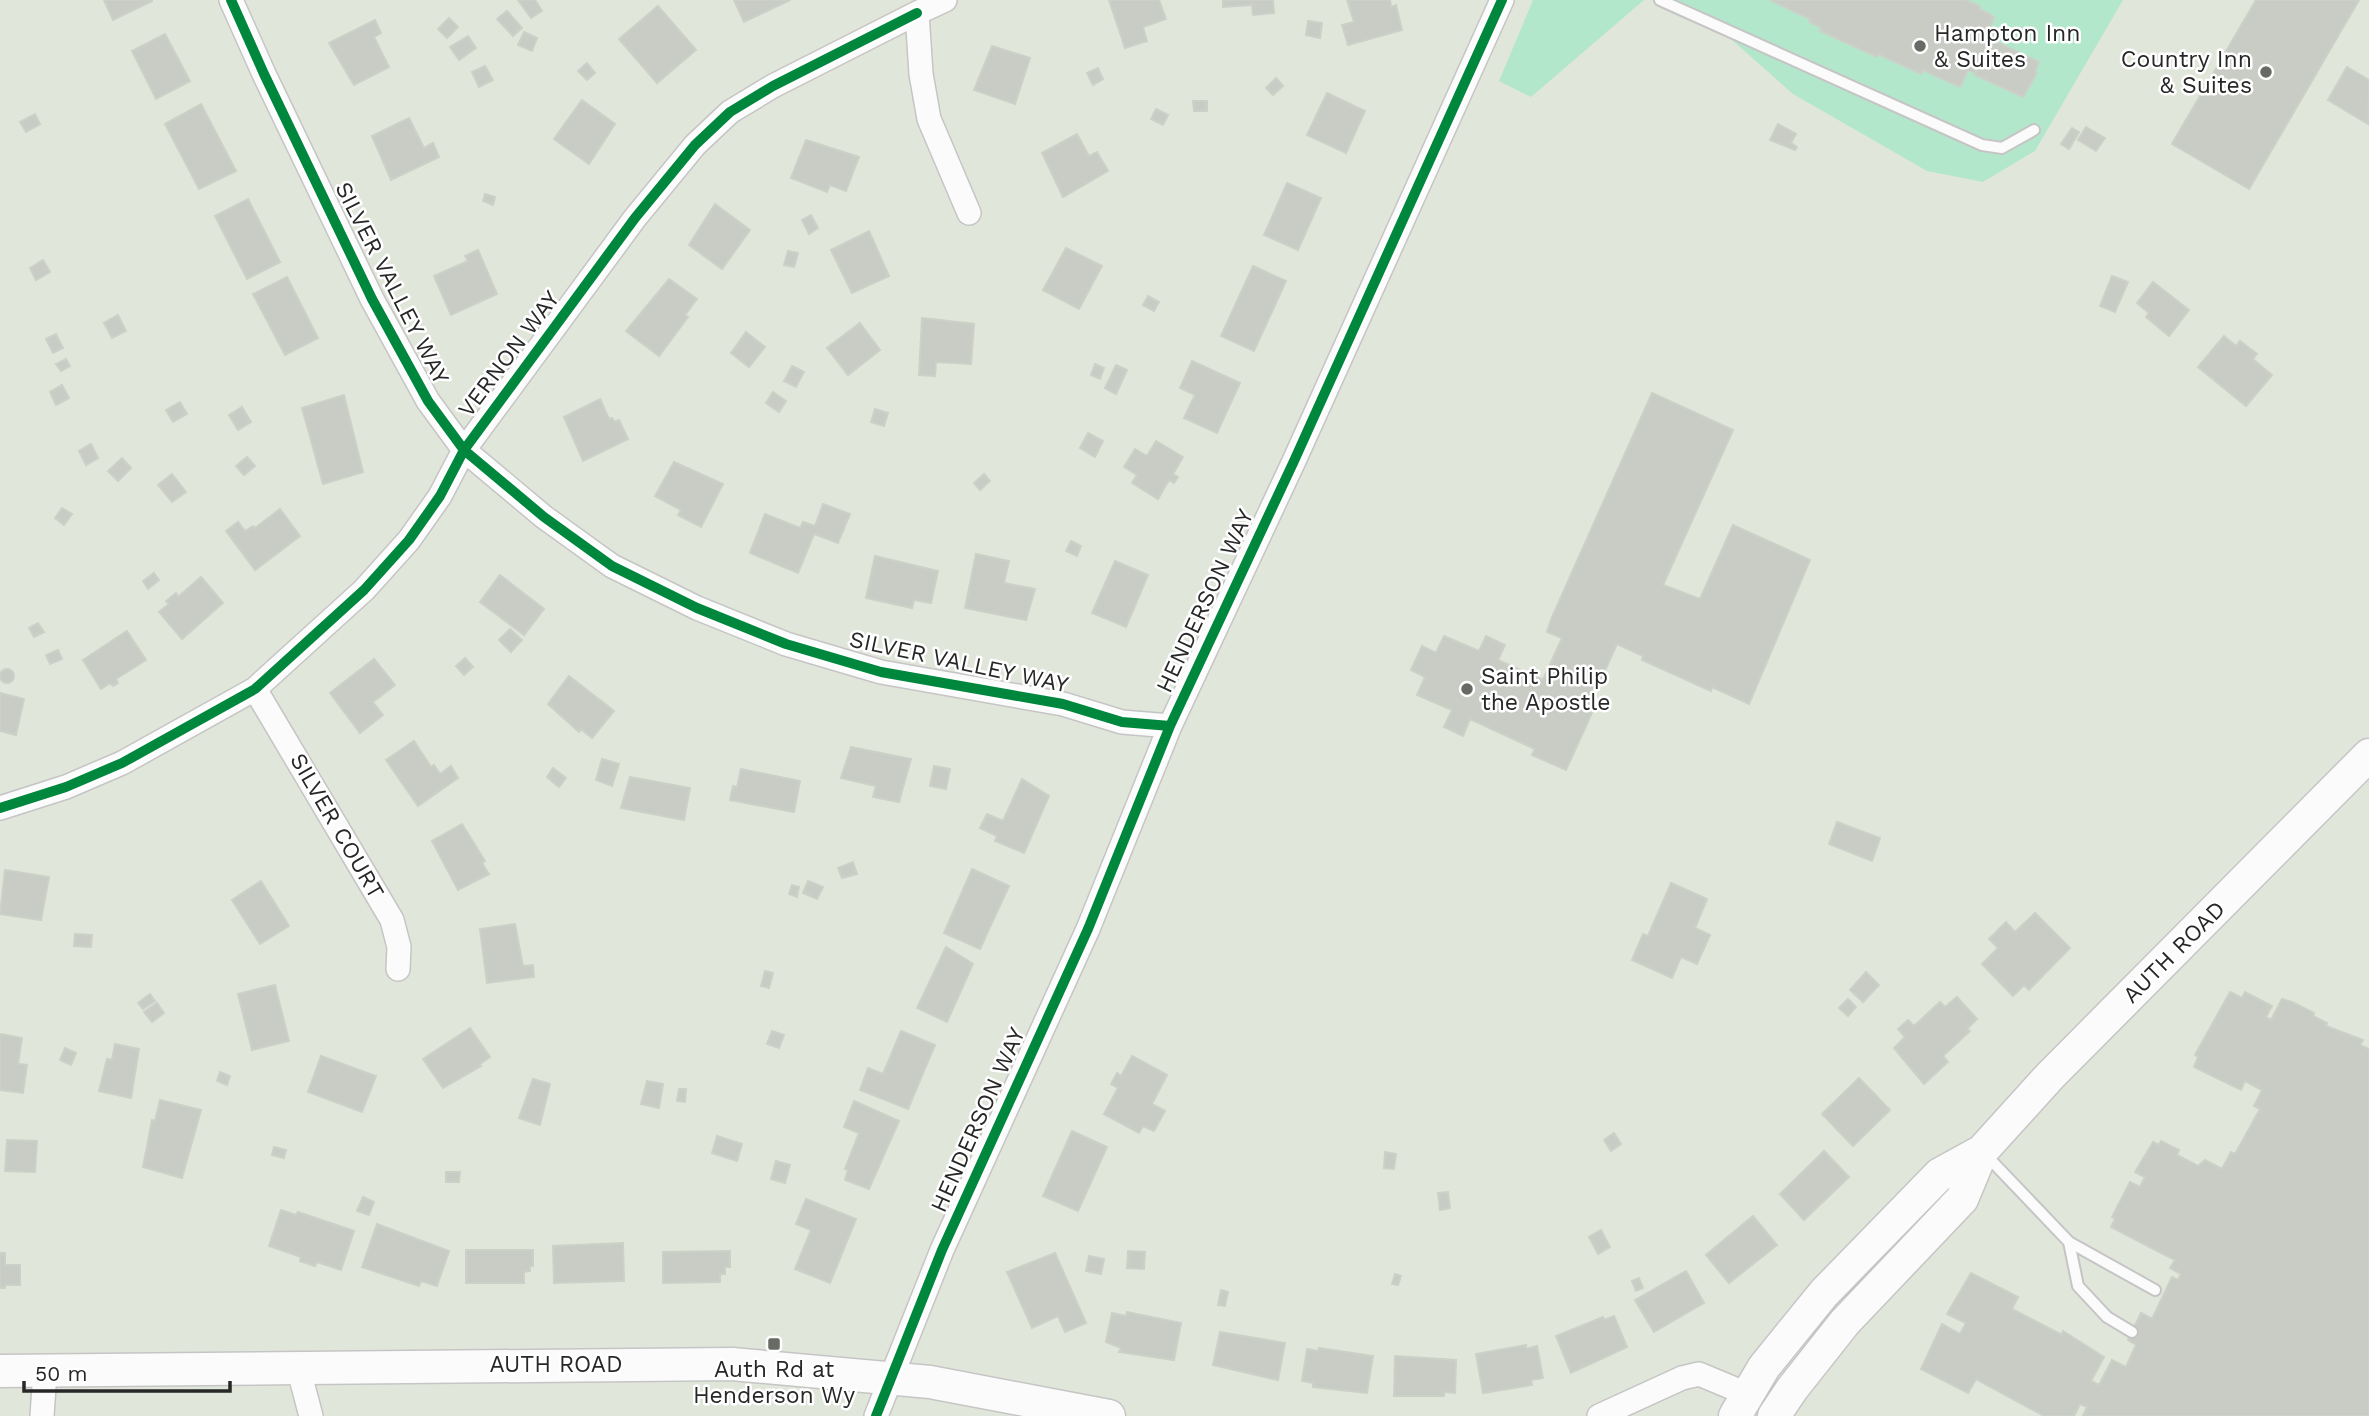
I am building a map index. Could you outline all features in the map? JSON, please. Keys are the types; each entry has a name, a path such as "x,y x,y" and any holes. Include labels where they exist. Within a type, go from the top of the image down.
{"main road":[{"name":"AUTH ROAD","path":"1741,1405 1797,1322 1824,1293 1940,1174 1982,1151 2050,1076 2369,755"},
{"name":"AUTH ROAD","path":"1774,1416 1792,1388 1845,1321 1962,1199 1982,1151"},
{"name":"AUTH ROAD","path":"0,1371 732,1364 890,1377 1109,1416"}],"street":[{"name":"SILVER VALLEY WAY","path":"232,0 264,74 372,299 428,401 464,450 544,517 612,566 697,608 786,644 881,672 1063,704 1122,722 1170,726"},
{"name":"VERNON WAY","path":"0,807 65,787 122,763 256,689 364,590 409,540 440,496 464,450 635,218 695,145 730,112 773,86 945,0"},
{"name":"HENDERSON WAY","path":"876,1416 942,1250 1088,929 1170,726 1294,461 1502,0"},
{"path":"917,13 921,74 929,119 969,213"},
{"name":"SILVER COURT","path":"256,689 392,920 399,947 398,969"},
{"path":"298,1367 312,1416"},
{"path":"42,1416 45,1372"},
{"path":"1599,1416 1699,1374 1741,1405"}],"lane":[{"path":"1660,0 1982,145 2002,148 2034,130"},
{"path":"1982,1151 2069,1242 2155,1290"},
{"path":"2069,1242 2078,1286 2107,1317 2132,1332"}],"green space":[{"path":"1533,0 1644,0 1531,97 1499,81"},
{"path":"1662,0 2123,0 2035,151 1983,182 1927,171 1793,94 1706,17"}],"building":[{"path":"104,0 152,0 152,1 113,20"},
{"path":"518,0 535,0 542,11 531,18"},
{"path":"734,0 790,0 744,22"},
{"path":"1109,0 1159,0 1166,19 1143,27 1147,41 1125,48"},
{"path":"1223,0 1273,0 1274,13 1253,15 1252,5 1223,7"},
{"path":"1347,0 1390,0 1391,7 1396,5 1402,30 1348,45 1342,25 1354,22"},
{"name":"Hampton Inn & Suites","path":"1770,0 1965,0 1990,14 1994,18 1990,27 1995,29 1975,73 1968,70 1960,87 1923,70 1921,74 1878,54 1877,57 1820,31 1822,28 1809,22 1810,19"},
{"name":"Country Inn & Suites","path":"2256,0 2359,0 2249,189 2172,144"},
{"path":"658,6 696,50 657,83 619,39"},
{"path":"507,11 522,28 513,36 497,19"},
{"path":"449,18 458,27 447,38 438,29"},
{"path":"375,20 381,33 374,37 389,67 354,85 329,43"},
{"path":"1308,21 1322,23 1320,38 1306,35"},
{"path":"524,32 537,38 532,51 518,45"},
{"path":"165,34 190,81 156,99 132,51"},
{"path":"468,36 476,48 459,60 450,47"},
{"path":"1990,39 2039,62 2035,72 2037,73 2023,97 1975,75"},
{"path":"992,46 1030,58 1015,104 974,90"},
{"path":"587,63 595,73 587,80 578,71"},
{"path":"485,66 493,80 479,87 472,72"},
{"path":"2347,67 2369,80 2368,124 2328,100"},
{"path":"1098,68 1103,79 1093,85 1087,73"},
{"path":"1276,78 1283,86 1273,95 1266,88"},
{"path":"1327,93 1365,111 1346,153 1307,135"},
{"path":"582,100 615,124 589,164 554,139"},
{"path":"1193,101 1207,101 1207,111 1194,111"},
{"path":"201,104 236,171 199,189 165,124"},
{"path":"1156,109 1168,115 1163,125 1151,119"},
{"path":"35,114 40,124 26,132 20,122"},
{"path":"409,118 424,148 433,143 439,157 391,180 372,136"},
{"path":"1778,124 1796,134 1791,143 1797,147 1795,150 1770,140"},
{"path":"2086,127 2105,138 2096,151 2078,140"},
{"path":"2072,128 2079,132 2069,149 2061,144"},
{"path":"1077,134 1089,156 1097,152 1108,171 1063,197 1042,153"},
{"path":"806,140 859,157 846,191 830,185 827,192 791,178"},
{"path":"1287,183 1321,198 1298,250 1264,235"},
{"path":"485,194 495,197 493,205 483,201"},
{"path":"248,199 280,262 247,279 215,216"},
{"path":"715,204 750,230 722,269 689,245"},
{"path":"811,215 818,228 809,234 802,220"},
{"path":"869,231 889,276 852,293 831,250"},
{"path":"1066,248 1102,266 1079,309 1043,290"},
{"path":"478,250 497,294 451,315 434,276 468,261 465,256"},
{"path":"788,251 798,253 794,267 784,265"},
{"path":"43,260 50,272 36,280 30,268"},
{"path":"1253,266 1286,281 1254,351 1221,336"},
{"path":"2112,276 2128,282 2115,312 2100,306"},
{"path":"287,277 318,338 285,355 253,294"},
{"path":"669,279 697,299 685,315 688,317 659,356 626,331"},
{"path":"2153,282 2189,310 2169,336 2146,317 2149,313 2137,303"},
{"path":"1148,296 1159,302 1154,311 1143,305"},
{"path":"118,315 126,331 112,338 104,323"},
{"path":"922,318 974,324 971,364 936,362 935,376 919,375"},
{"path":"860,323 880,350 848,375 827,348"},
{"path":"746,332 765,347 749,367 731,353"},
{"path":"56,334 63,348 53,353 46,339"},
{"path":"2224,336 2236,346 2240,341 2257,354 2253,359 2272,375 2246,406 2198,367"},
{"path":"66,359 70,366 61,371 56,364"},
{"path":"1192,361 1240,383 1217,433 1184,418 1195,395 1180,388"},
{"path":"1095,364 1104,368 1100,379 1091,375"},
{"path":"1116,365 1127,370 1116,394 1105,388"},
{"path":"792,366 804,372 796,387 784,381"},
{"path":"62,385 69,398 56,405 50,392"},
{"path":"773,392 786,401 779,412 766,403"},
{"path":"1652,393 1733,430 1663,585 1700,599 1733,525 1810,560 1749,704 1712,687 1711,691 1642,660 1643,656 1617,644 1591,701 1596,704 1566,770 1532,755 1535,749 1470,719 1463,736 1444,727 1452,710 1417,695 1425,677 1411,670 1422,646 1436,653 1444,636 1479,651 1486,636 1505,645 1498,660 1543,680 1562,638 1547,632 1552,617"},
{"path":"344,395 363,472 323,484 302,408"},
{"path":"600,399 609,419 612,418 615,422 619,420 628,439 583,461 564,417"},
{"path":"180,402 187,414 173,422 166,410"},
{"path":"242,407 251,422 238,430 229,415"},
{"path":"875,409 888,413 884,426 871,422"},
{"path":"1088,433 1103,441 1095,457 1080,448"},
{"path":"1156,441 1183,457 1173,474 1178,477 1174,483 1169,480 1158,499 1132,483 1137,475 1124,467 1135,449 1147,456"},
{"path":"91,444 98,458 86,465 79,451"},
{"path":"247,457 255,466 244,475 236,466"},
{"path":"122,458 131,468 118,481 108,471"},
{"path":"674,462 723,484 701,527 678,515 681,510 655,496"},
{"path":"172,474 186,492 172,502 158,485"},
{"path":"984,474 990,481 980,490 974,483"},
{"path":"823,504 850,514 838,543 814,534 798,573 750,553 765,514 800,528 803,522 815,526"},
{"path":"62,508 72,514 64,525 55,518"},
{"path":"280,509 300,536 255,570 226,531 238,522 245,531 253,526 255,528"},
{"path":"1071,541 1081,546 1077,556 1066,551"},
{"path":"976,554 1009,561 1004,583 1035,589 1026,620 965,608"},
{"path":"875,556 938,571 931,603 914,600 912,608 866,598"},
{"path":"1115,561 1148,575 1126,627 1092,613"},
{"path":"154,573 159,580 148,589 143,581"},
{"path":"500,575 544,609 524,635 480,602"},
{"path":"201,577 223,603 182,639 159,612 169,604 166,601 176,593 178,597"},
{"path":"38,623 44,632 34,637 29,628"},
{"path":"510,629 522,640 511,652 499,640"},
{"path":"127,631 146,660 116,679 118,683 113,686 110,683 101,689 83,660"},
{"path":"58,650 62,659 50,664 46,655"},
{"path":"465,658 473,667 464,675 456,666"},
{"path":"374,659 395,685 373,702 383,715 360,733 330,693"},
{"path":"4,669 10,669 14,676 10,683 4,683 0,679 0,673"},
{"path":"569,676 614,711 592,738 581,729 579,732 548,704"},
{"path":"0,693 24,699 16,735 0,731"},
{"path":"414,741 431,767 434,765 440,774 451,766 458,778 418,806 386,760"},
{"path":"851,747 911,759 899,802 873,797 876,786 841,778"},
{"path":"602,759 619,764 612,786 596,780"},
{"path":"934,766 950,769 946,789 930,786"},
{"path":"553,768 566,778 559,787 547,777"},
{"path":"741,769 800,781 794,812 730,800 733,786 737,787"},
{"path":"630,777 690,788 684,820 621,808"},
{"path":"1022,779 1049,796 1024,853 995,841 997,836 980,828 987,814 1003,821"},
{"path":"1837,822 1880,838 1872,861 1829,844"},
{"path":"462,824 485,861 482,863 489,874 458,890 432,841"},
{"path":"853,862 857,874 842,878 838,868"},
{"path":"972,869 1009,886 980,949 944,933"},
{"path":"5,870 49,877 41,920 0,914"},
{"path":"261,881 289,926 260,944 232,900"},
{"path":"808,881 823,887 817,899 803,893"},
{"path":"1671,883 1707,899 1695,928 1710,935 1697,964 1681,957 1672,978 1632,960 1643,934 1648,936"},
{"path":"792,885 799,887 797,897 789,894"},
{"path":"2035,913 2070,948 2029,990 2024,985 2013,996 1982,964 1998,948 1989,939 2006,922 2015,932"},
{"path":"515,924 523,966 533,965 534,977 487,983 480,929"},
{"path":"75,934 92,935 91,947 74,946"},
{"path":"946,947 973,964 947,1022 917,1008"},
{"path":"765,971 773,973 769,988 761,986"},
{"path":"1866,972 1879,985 1863,1002 1850,990"},
{"path":"275,985 289,1041 252,1050 238,994"},
{"path":"2230,992 2242,998 2245,992 2272,1006 2266,1017 2271,1020 2282,999 2292,1002 2314,1013 2313,1016 2327,1023 2326,1026 2363,1040 2360,1045 2369,1049 2369,1416 2083,1416 2087,1407 2080,1404 2074,1416 2044,1416 1976,1379 1968,1393 1921,1369 1942,1324 1960,1334 1966,1323 1947,1314 1971,1273 2018,1297 2012,1309 2062,1335 2063,1331 2104,1357 2091,1381 2099,1385 2112,1360 2126,1367 2136,1345 2128,1340 2141,1313 2152,1319 2172,1277 2178,1280 2181,1274 2170,1268 2175,1260 2111,1227 2115,1219 2112,1217 2130,1182 2140,1187 2145,1177 2135,1172 2153,1142 2159,1145 2161,1141 2179,1150 2177,1155 2198,1166 2205,1160 2222,1169 2231,1152 2235,1154 2260,1109 2254,1106 2262,1090 2245,1081 2241,1090 2194,1067 2198,1057 2195,1055"},
{"path":"150,994 155,1001 143,1009 138,1003"},
{"path":"1957,997 1977,1019 1967,1029 1970,1031 1943,1056 1948,1062 1924,1084 1894,1048 1905,1037 1898,1029 1908,1020 1914,1026 1940,1002 1945,1007"},
{"path":"1848,999 1856,1007 1848,1016 1839,1008"},
{"path":"157,1003 164,1013 152,1022 144,1012"},
{"path":"470,1028 490,1057 480,1064 481,1066 443,1088 423,1059"},
{"path":"772,1031 784,1035 779,1048 767,1044"},
{"path":"901,1031 935,1045 908,1109 860,1090 868,1068 883,1074"},
{"path":"0,1034 22,1038 18,1064 27,1065 23,1093 0,1090"},
{"path":"115,1044 139,1049 131,1098 99,1091 107,1059 112,1060"},
{"path":"65,1048 76,1053 71,1065 60,1060"},
{"path":"321,1056 376,1076 362,1112 308,1092"},
{"path":"1132,1056 1167,1075 1152,1104 1165,1111 1154,1131 1143,1126 1139,1133 1104,1114 1118,1088 1111,1084 1117,1073 1121,1076"},
{"path":"220,1072 230,1076 227,1085 217,1081"},
{"path":"1859,1078 1890,1110 1853,1146 1822,1114"},
{"path":"533,1079 550,1084 540,1125 519,1118"},
{"path":"647,1081 663,1084 659,1108 641,1104"},
{"path":"679,1089 686,1089 685,1102 677,1101"},
{"path":"160,1100 201,1110 182,1178 143,1167 152,1120 155,1121"},
{"path":"854,1101 899,1121 869,1189 845,1180 848,1170 845,1169 859,1133 844,1127"},
{"path":"1072,1131 1107,1147 1078,1211 1043,1196"},
{"path":"1614,1133 1621,1144 1611,1151 1604,1140"},
{"path":"717,1136 742,1144 737,1161 712,1153"},
{"path":"7,1140 37,1141 35,1172 5,1171"},
{"path":"274,1147 286,1150 284,1158 272,1155"},
{"path":"1824,1151 1849,1177 1804,1220 1780,1194"},
{"path":"1385,1152 1396,1154 1394,1169 1384,1168"},
{"path":"776,1161 790,1165 785,1183 771,1179"},
{"path":"446,1172 460,1172 459,1182 446,1182"},
{"path":"1448,1192 1450,1208 1440,1210 1438,1193"},
{"path":"363,1197 374,1202 369,1215 357,1211"},
{"path":"806,1199 856,1219 830,1283 795,1269 811,1230 796,1224"},
{"path":"281,1210 296,1215 298,1212 354,1231 341,1270 317,1262 315,1266 300,1261 301,1257 269,1246"},
{"path":"1753,1216 1777,1245 1729,1283 1706,1255"},
{"path":"377,1224 449,1251 437,1286 421,1281 419,1286 362,1267"},
{"path":"1601,1230 1610,1247 1598,1254 1589,1237"},
{"path":"623,1243 624,1281 554,1283 553,1246"},
{"path":"466,1250 533,1250 533,1266 530,1266 530,1271 524,1272 524,1283 466,1283"},
{"path":"730,1251 730,1267 725,1267 725,1274 720,1274 720,1282 663,1283 663,1252"},
{"path":"1128,1251 1145,1252 1144,1269 1127,1268"},
{"path":"0,1253 5,1253 5,1265 20,1265 20,1285 5,1285 5,1288 0,1288"},
{"path":"1055,1253 1086,1323 1065,1332 1058,1316 1032,1328 1007,1272"},
{"path":"1089,1256 1104,1259 1101,1274 1086,1271"},
{"path":"1686,1271 1704,1303 1654,1332 1635,1300"},
{"path":"1395,1274 1401,1276 1398,1285 1392,1284"},
{"path":"1639,1278 1643,1288 1636,1291 1632,1281"},
{"path":"1221,1290 1228,1292 1225,1306 1218,1305"},
{"path":"1127,1312 1181,1323 1174,1360 1119,1352 1121,1348 1106,1342 1112,1313 1126,1316"},
{"path":"1614,1316 1627,1347 1571,1373 1556,1336 1603,1317 1604,1320"},
{"path":"1220,1332 1285,1343 1278,1380 1213,1365"},
{"path":"1526,1345 1526,1349 1537,1346 1543,1378 1531,1380 1532,1385 1483,1393 1476,1354"},
{"path":"1319,1348 1373,1356 1367,1393 1313,1387 1313,1383 1302,1381 1307,1349 1318,1351"},
{"path":"1395,1356 1456,1360 1455,1393 1444,1392 1444,1396 1394,1396"}],"cycle path":[{"path":"231,0 372,299 428,401 464,450 544,517 612,566 697,608 786,644 881,672 1063,704 1122,722 1170,726"},
{"path":"876,1416 942,1250 1088,929 1170,726 1294,461 1502,0"},
{"path":"0,808 66,787 122,763 255,689 364,590 409,540 440,496 464,450 635,218 695,145 730,112 773,86 917,13"}],"place":[{"name":"Hampton Inn & Suites","path":"1920,46"},
{"name":"Country Inn & Suites","path":"2266,72"},
{"name":"Saint Philip the Apostle","path":"1467,689"},
{"name":"Auth Rd at Henderson Wy","path":"774,1344"}]}
